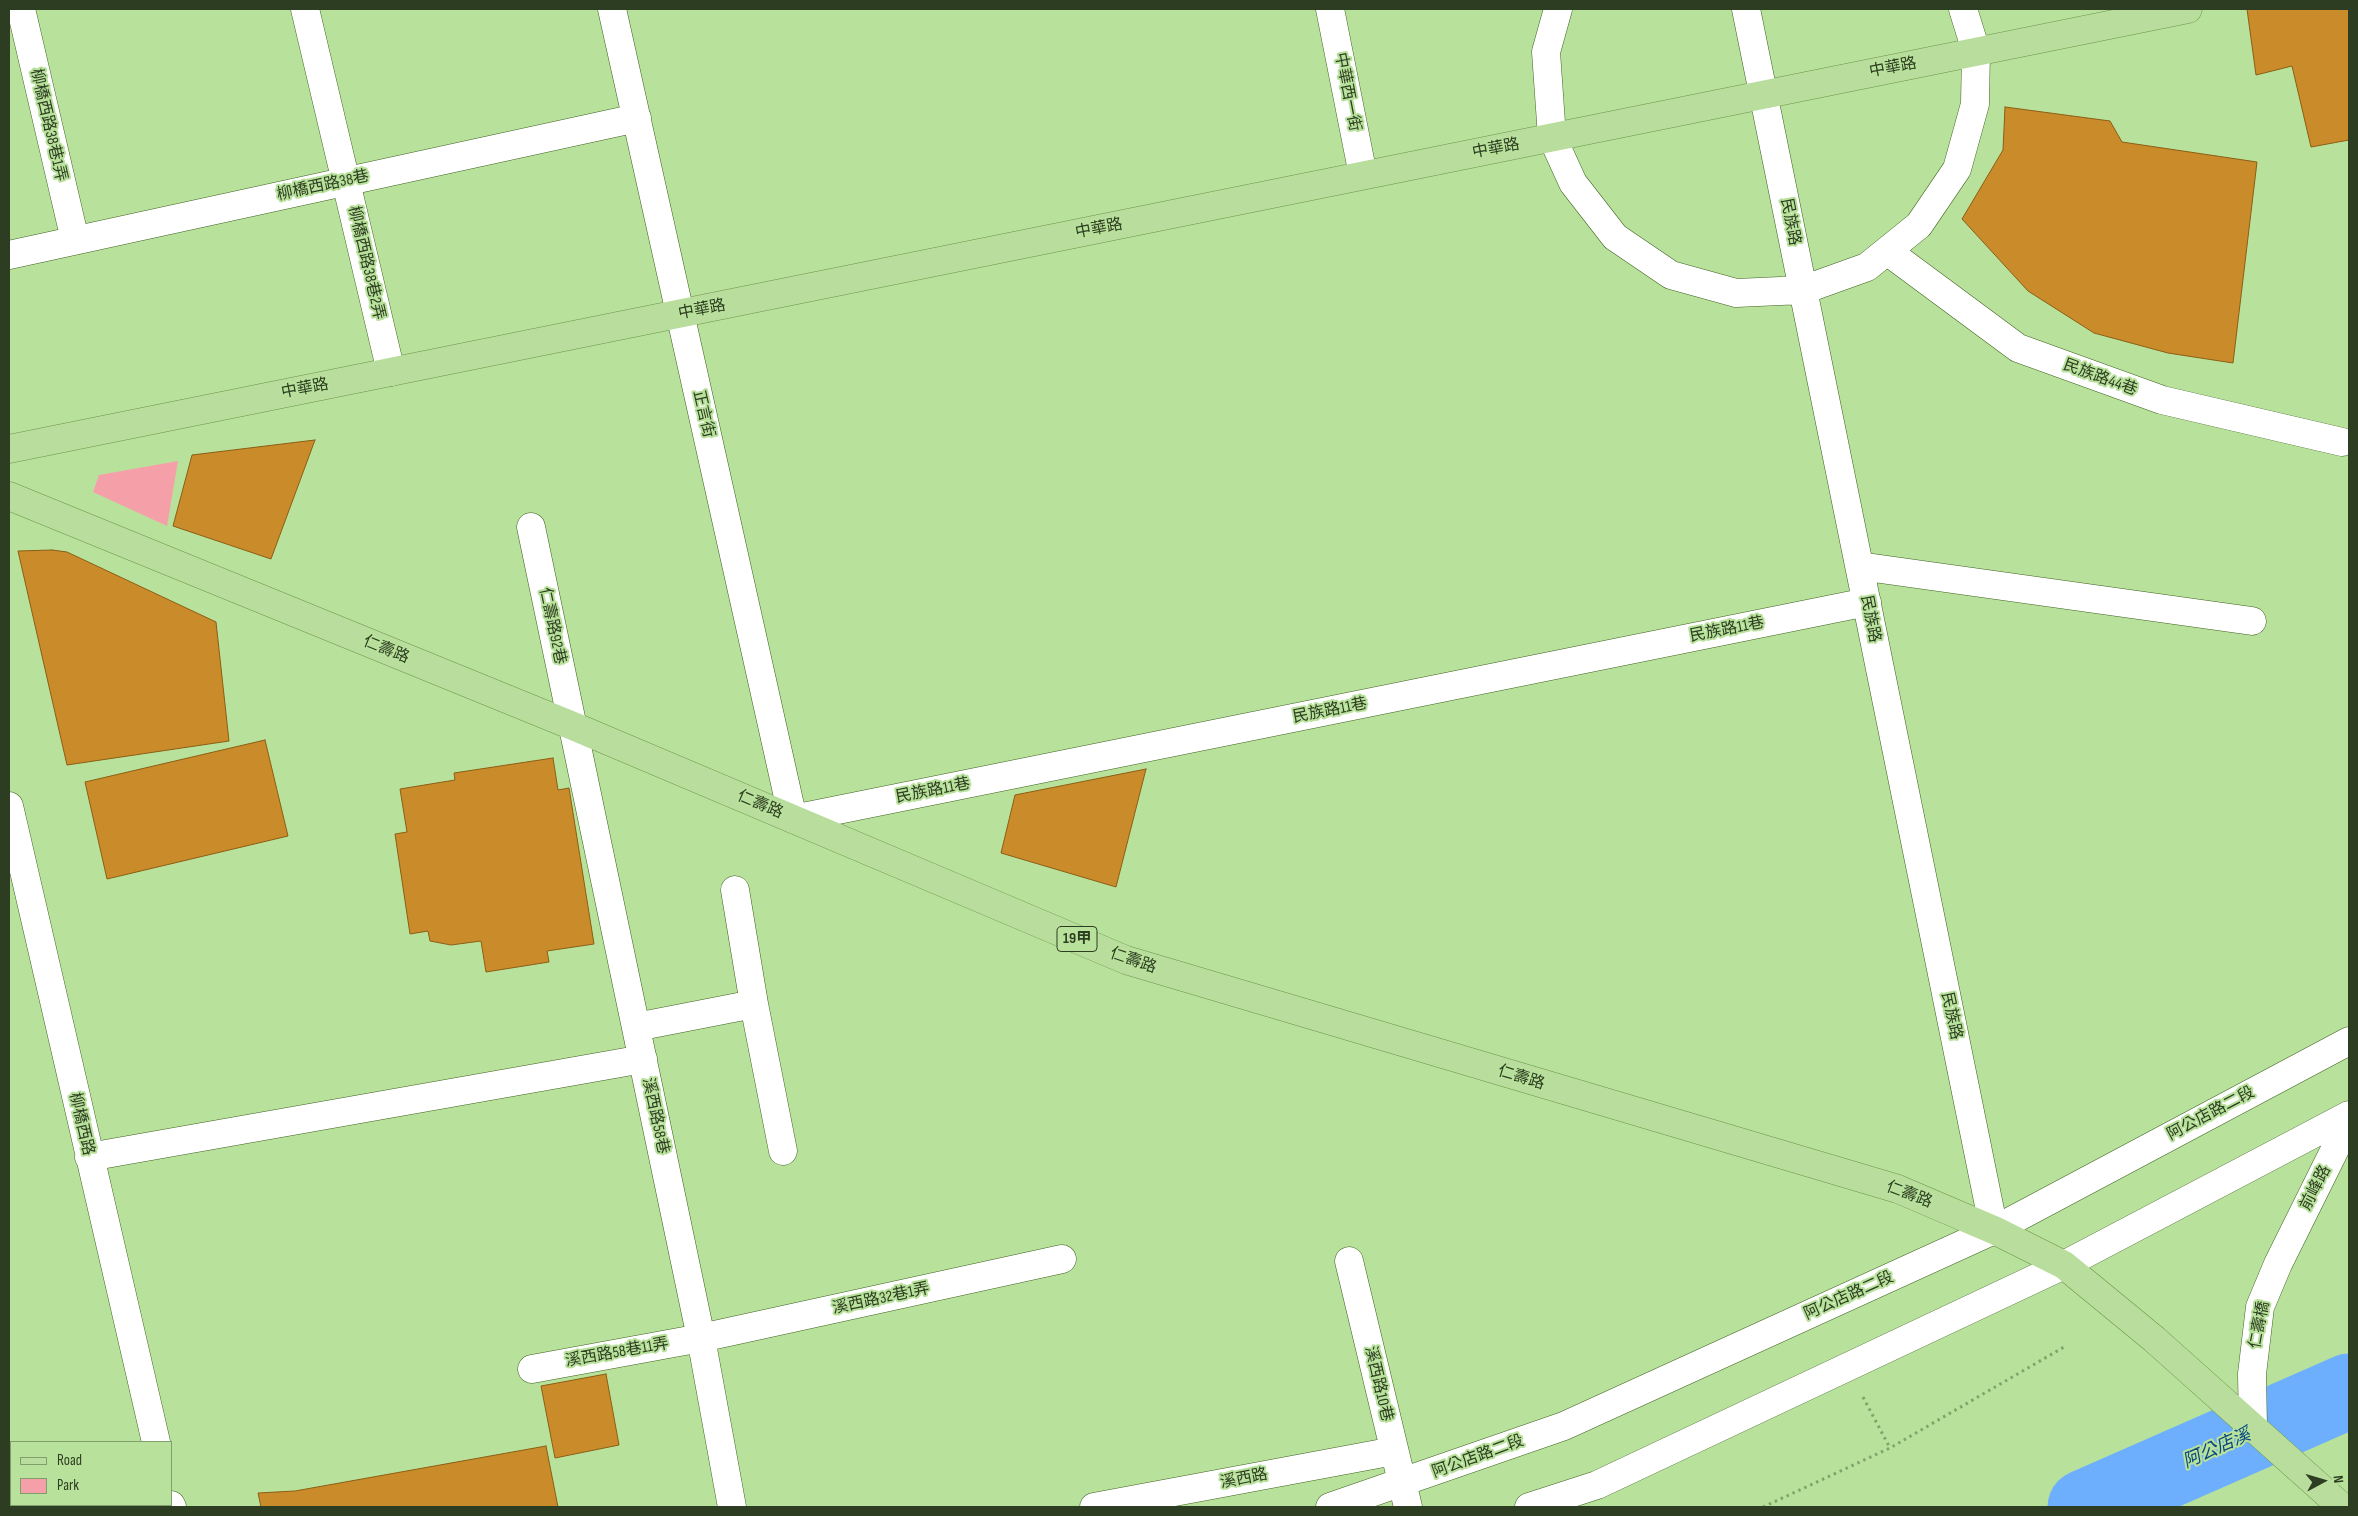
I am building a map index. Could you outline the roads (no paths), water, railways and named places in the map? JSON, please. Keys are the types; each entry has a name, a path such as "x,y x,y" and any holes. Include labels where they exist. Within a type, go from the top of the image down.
{"main road":[{"name":"中華路","path":"9,449 2185,9"},
{"name":"仁壽路","path":"9,496 573,726 1126,960 1898,1190 1994,1230 2064,1265 2154,1339 2253,1428"},
{"name":"19甲","path":"2253,1428 2339,1505"}],"street":[{"name":"柳橋西路38巷1弄","path":"21,9 75,240"},
{"name":"柳橋西路38巷2弄","path":"305,9 391,372"},
{"name":"正言街","path":"612,9 793,819"},
{"name":"中華西一街","path":"1330,9 1363,175"},
{"path":"1558,9 1546,52 1552,137 1572,183 1615,237 1671,275 1736,293 1803,290 1867,266 1919,225 1957,169 1975,104 1976,52 1964,9"},
{"name":"民族路","path":"1746,9 1994,1230"},
{"name":"柳橋西路38巷","path":"9,255 637,118"},
{"name":"民族路44巷","path":"1887,251 2018,348 2162,400 2342,442"},
{"name":"仁壽路92巷","path":"531,527 573,726"},
{"path":"1859,566 2252,622"},
{"name":"民族路11巷","path":"793,819 1867,602"},
{"name":"溪西路58巷","path":"573,726 701,1338 732,1507"},
{"name":"柳橋西路","path":"9,806 14,853 89,1157 156,1441"},
{"path":"735,890 754,1004 783,1151"},
{"path":"636,1027 754,1004"},
{"name":"阿公店路二段","path":"1330,1507 1405,1496 1564,1426 1994,1230 2349,1041"},
{"path":"89,1157 643,1059"},
{"path":"1529,1507 1597,1485 2064,1265 2349,1115"},
{"name":"前峰路","path":"2296,1228 2349,1121"},
{"name":"仁壽橋","path":"2253,1428 2252,1374 2260,1307 2296,1228"},
{"name":"溪西路32巷1弄","path":"701,1338 1062,1259"},
{"name":"溪西路10巷","path":"1349,1261 1405,1496"},
{"name":"溪西路58巷11弄","path":"532,1369 701,1338"},
{"name":"溪西路","path":"1094,1507 1394,1450"}],"waterway":[{"name":"阿公店溪","path":"2085,1507 2349,1391"}]}
